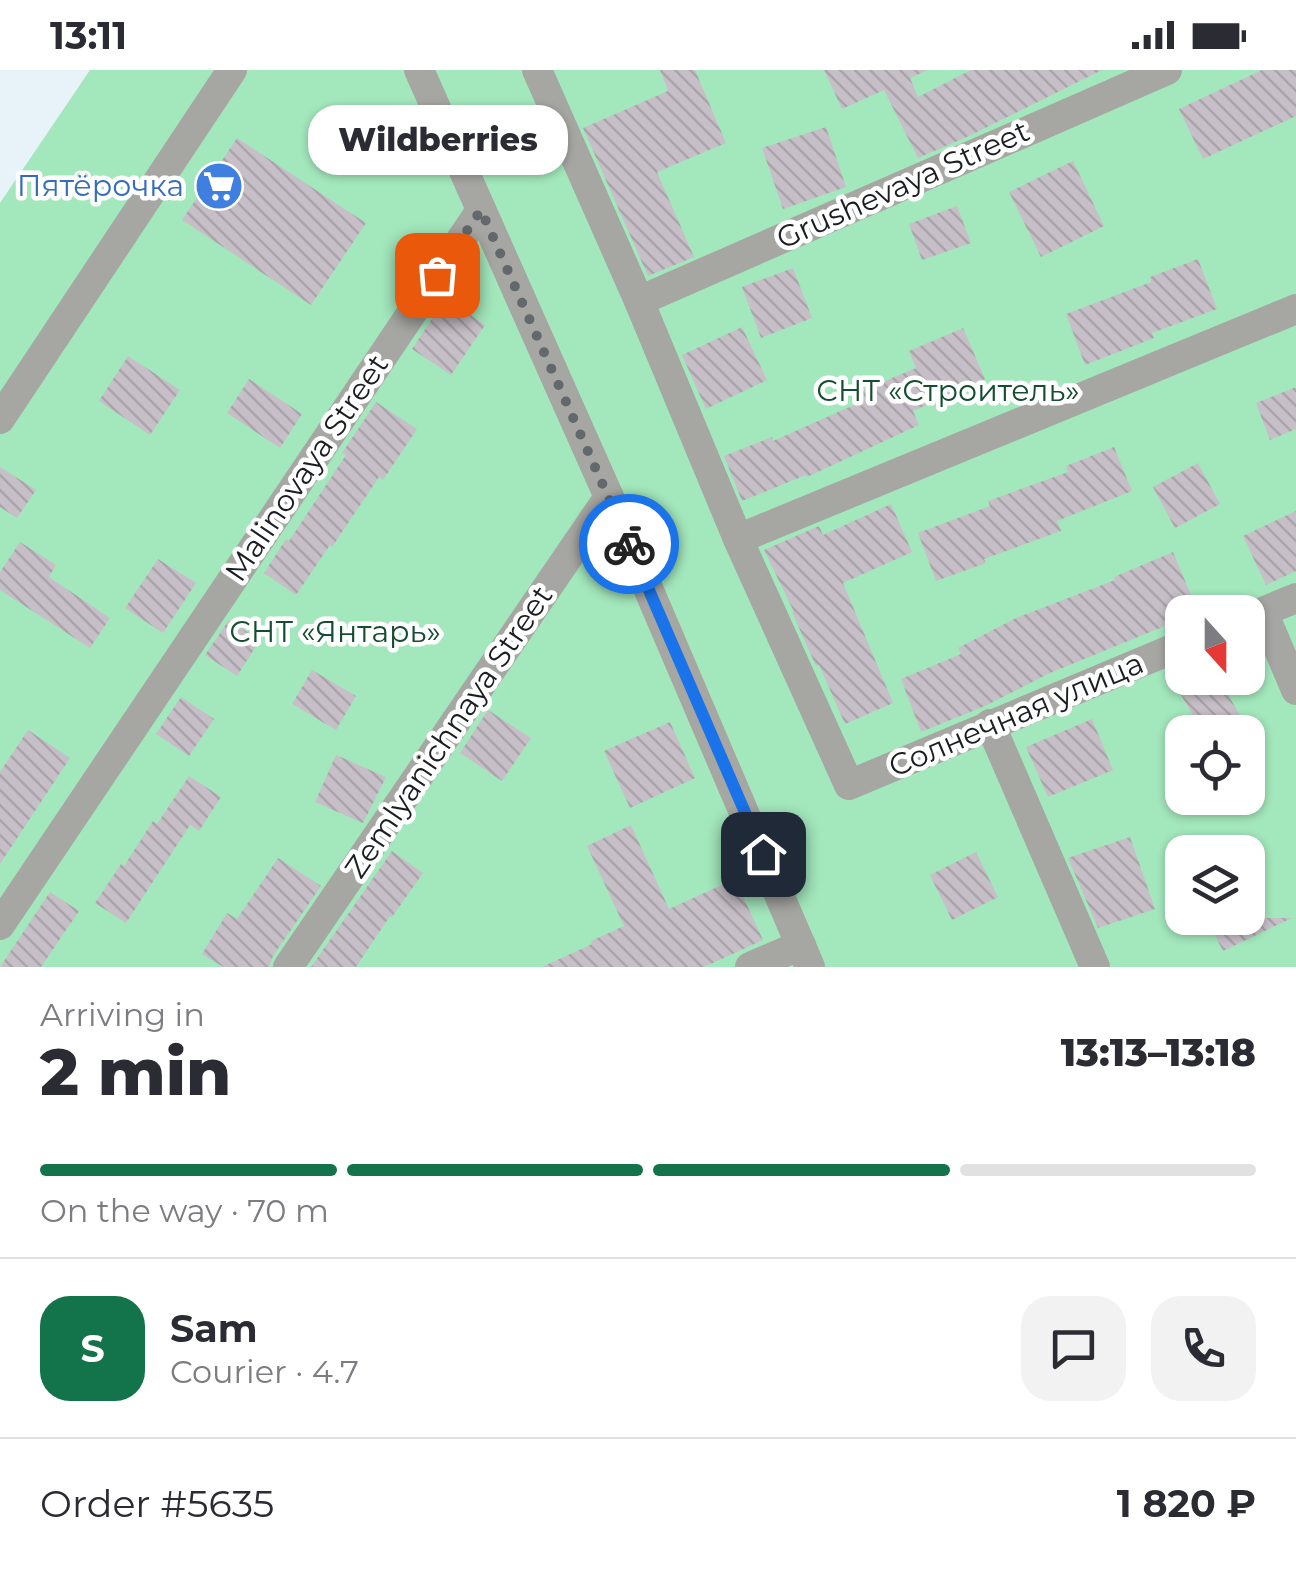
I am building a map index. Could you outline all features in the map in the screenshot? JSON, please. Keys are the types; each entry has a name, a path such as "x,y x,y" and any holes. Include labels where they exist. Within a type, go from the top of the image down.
{"street":[{"path":"0,419 232,70"},
{"path":"419,70 609,496 806,956 750,967"},
{"path":"538,70 738,539 1296,309"},
{"name":"Grushevaya Street","path":"639,301 1167,70"},
{"name":"Malinovaya Street","path":"0,924 481,210"},
{"name":"Zemlyanichnaya Street","path":"288,967 609,496"},
{"name":"Солнечная улица","path":"738,539 849,785 1165,652"},
{"path":"1265,611 1296,598"},
{"path":"1265,633 1296,690"},
{"path":"990,724 1095,967"}],"green space":[{"path":"90,70 1296,70 1296,967 0,967 0,203"}],"building":[{"path":"660,70 695,70 726,143 657,172 694,257 648,276 583,128 668,91"},
{"path":"824,70 928,70 910,78 918,97 971,70 1102,70 918,158 884,90 842,109"},
{"path":"1262,70 1296,70 1296,116 1203,159 1179,109"},
{"path":"826,127 846,187 783,209 762,148"},
{"path":"237,138 366,223 311,305 182,220"},
{"path":"1073,161 1104,226 1041,257 1009,192"},
{"path":"957,206 971,243 922,260 909,224"},
{"path":"1198,259 1217,309 1152,333 1154,338 1085,365 1066,314 1151,282 1150,277"},
{"path":"793,268 812,318 761,338 742,287"},
{"path":"446,298 485,325 451,375 412,349"},
{"path":"742,327 767,380 706,409 682,355"},
{"path":"963,328 985,379 913,411 919,425 807,477 742,501 724,456 772,437 773,441 863,401 859,392 916,368 909,351"},
{"path":"128,356 180,390 150,435 99,401"},
{"path":"249,379 302,414 280,448 227,413"},
{"path":"1296,387 1296,429 1270,440 1256,403"},
{"path":"376,402 417,429 296,595 264,573 346,455 342,453"},
{"path":"1114,447 1132,491 1057,521 1061,531 936,581 918,533 990,506 988,501 1068,472 1066,466"},
{"path":"1198,463 1220,504 1175,528 1153,487"},
{"path":"0,467 36,490 17,518 0,507"},
{"path":"891,504 912,552 843,583 893,703 845,724 764,550 819,526 823,535"},
{"path":"1296,511 1296,571 1266,585 1243,536"},
{"path":"20,542 56,565 49,577 110,618 90,648 0,590 0,572"},
{"path":"1173,552 1191,595 1165,595 1165,626 921,732 901,679 961,654 958,648 1016,618 1115,580 1114,577"},
{"path":"158,559 196,583 163,633 125,608"},
{"path":"229,620 260,640 237,676 205,655"},
{"path":"312,670 356,696 336,730 292,704"},
{"path":"1181,695 1228,695 1240,715 1193,715"},
{"path":"181,697 214,719 189,756 156,734"},
{"path":"488,710 531,738 502,781 460,753"},
{"path":"1092,719 1113,770 1048,797 1026,747"},
{"path":"670,722 695,778 630,808 604,751"},
{"path":"28,730 70,758 0,864 0,772"},
{"path":"336,755 386,777 363,823 315,802"},
{"path":"189,776 221,797 199,831 190,825 126,923 95,903"},
{"path":"631,825 669,909 735,879 763,940 704,967 542,967 624,926 587,846"},
{"path":"1130,837 1155,909 1098,928 1068,858"},
{"path":"392,851 423,873 356,967 311,967"},
{"path":"976,852 998,897 952,920 930,875"},
{"path":"278,858 321,886 269,967 223,967 202,954 227,913 237,919"},
{"path":"50,892 79,911 41,967 0,967"},
{"path":"1265,918 1292,918 1265,931"},
{"path":"1215,935 1256,935 1223,951"}],"way so far":[{"path":"437,275 481,210 629,544"}],"place":[{"name":"Пятёрочка","path":"219,186"},
{"name":"Wildberries","path":"437,275"}],"route":[{"path":"629,544 763,854"}],"park label":[{"name":"СНТ «Строитель»","path":"948,391"},
{"name":"СНТ «Янтарь»","path":"335,632"}]}
